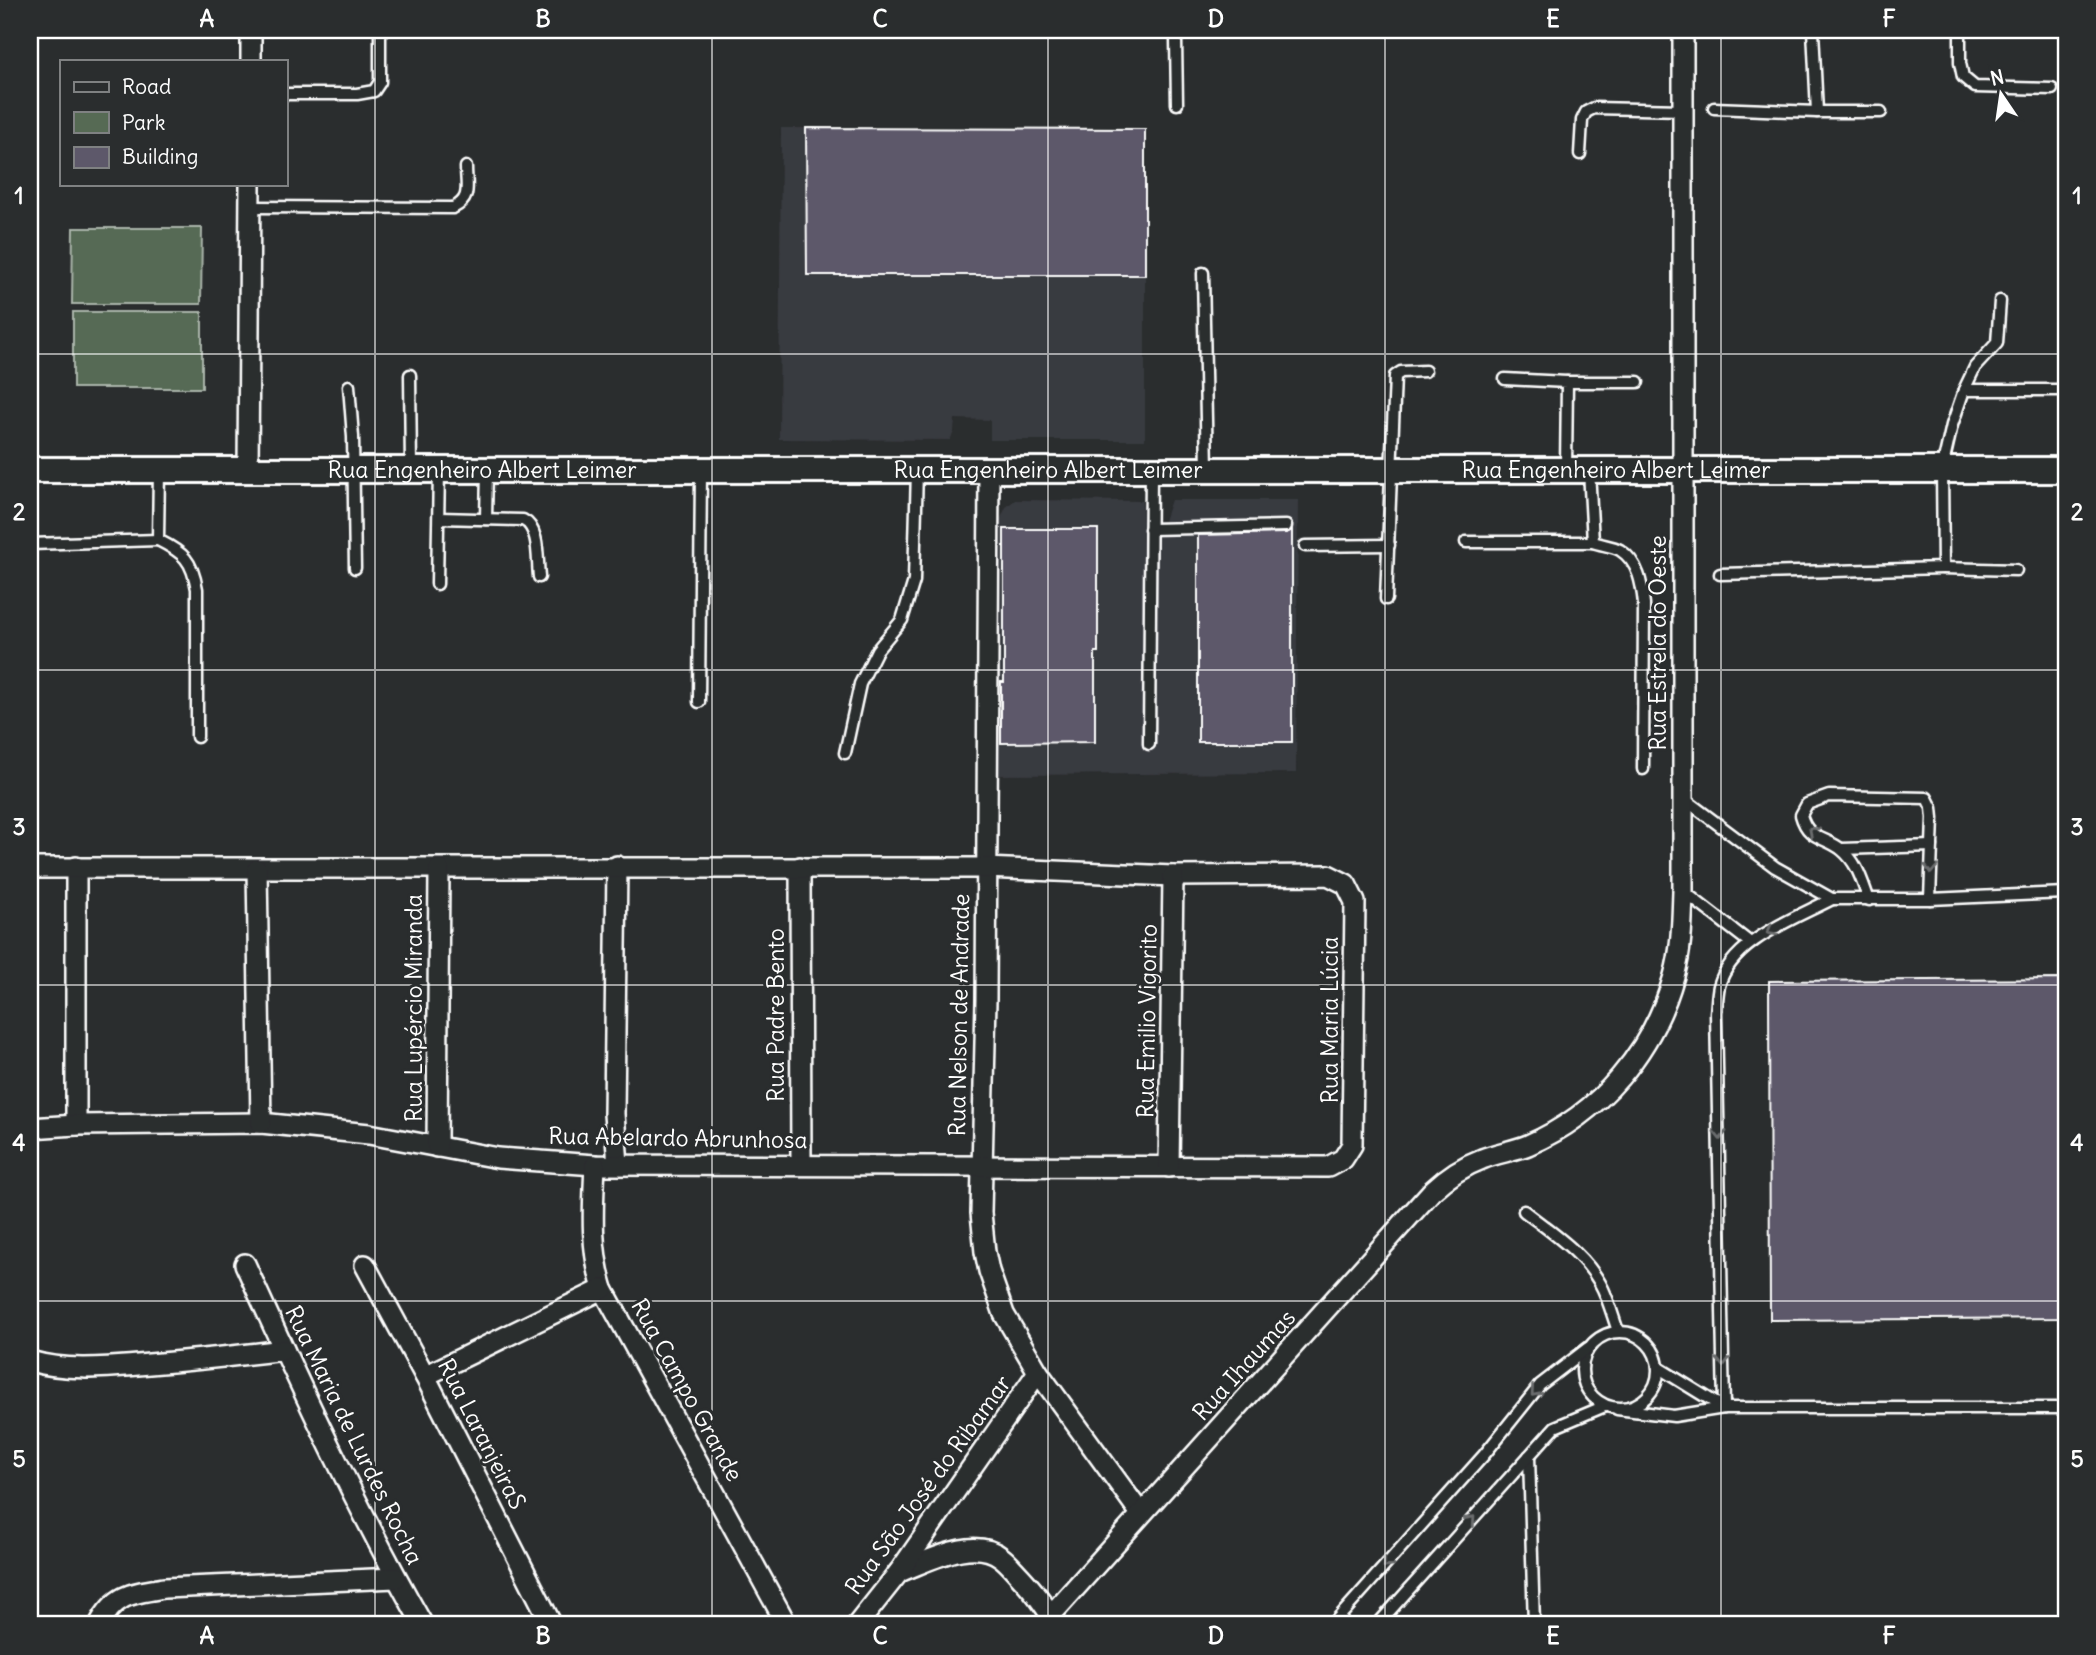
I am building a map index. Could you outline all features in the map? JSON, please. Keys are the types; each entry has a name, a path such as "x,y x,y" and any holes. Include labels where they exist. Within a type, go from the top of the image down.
{"street":[{"path":"251,30 251,60"},
{"name":"Rua Estrela do Oeste","path":"1482,1159 1527,1146 1567,1124 1597,1101 1624,1075 1645,1046 1665,1006 1682,937 1683,30"},
{"path":"248,470 250,186"},
{"name":"Rua Engenheiro Albert Leimer","path":"30,470 2066,470"},
{"name":"Rua Nelson de Andrade","path":"989,470 982,1234 989,1270 1004,1314 1038,1372 1141,1514"},
{"path":"617,866 614,1115 618,1164"},
{"path":"76,867 76,1125"},
{"name":"Rua Padre Bento","path":"800,867 801,1164"},
{"path":"30,868 985,868 1173,876"},
{"path":"257,869 261,1123"},
{"name":"Rua Lupércio Miranda","path":"437,1147 439,869"},
{"name":"Rua Maria Lúcia","path":"1173,876 1328,875 1346,884 1351,891 1355,902 1352,1145 1343,1159 1328,1167"},
{"name":"Rua Emilio Vigorito","path":"1169,1167 1173,876"},
{"name":"Rua Abelardo Abrunhosa","path":"30,1128 261,1123 369,1135 498,1158 595,1165 1328,1167"},
{"name":"Rua Ihaumas","path":"1053,1620 1141,1514 1433,1191 1451,1175 1482,1159"},
{"name":"Rua Campo Grande","path":"595,1165 592,1233 603,1289 787,1625"},
{"name":"Rua Maria de Lurdes Rocha","path":"246,1264 284,1350 396,1577 423,1625"},
{"name":"Rua LaranjeiraS","path":"366,1265 552,1625"},
{"path":"425,1376 603,1289"},
{"path":"30,1361 75,1368 107,1367 193,1361 284,1350"},
{"name":"Rua São José do Ribamar","path":"857,1625 899,1572 1038,1372"},
{"path":"899,1572 960,1550 985,1550 1000,1555 1024,1580 1053,1620"},
{"path":"99,1625 108,1609 120,1598 139,1591 396,1577"}],"lane":[{"path":"287,94 357,94 374,91 380,82 380,30"},
{"path":"1177,104 1176,39 1180,30"},
{"path":"1814,30 1817,112"},
{"path":"1959,30 1963,77 1975,87 2052,89"},
{"path":"1580,154 1582,120 1586,112 1594,108 1683,110"},
{"path":"1714,108 1881,112"},
{"path":"250,206 453,208 466,197 466,167"},
{"path":"1203,273 1207,470"},
{"path":"1943,568 1942,470 1952,425 1964,390 1975,368 1997,343 2000,301"},
{"path":"1386,599 1395,376 1401,372 1425,371"},
{"path":"410,375 411,470"},
{"path":"1505,379 1567,383 1638,382"},
{"path":"1567,383 1578,470 1593,542"},
{"path":"349,386 354,470 355,568"},
{"path":"1964,390 2059,390"},
{"path":"158,540 159,470"},
{"path":"437,584 439,470"},
{"path":"486,519 487,470"},
{"path":"699,702 701,470"},
{"path":"845,753 860,684 877,650 902,620 914,581 917,470"},
{"path":"1149,744 1150,470"},
{"path":"439,518 523,520 531,523 539,576"},
{"path":"1150,529 1286,526"},
{"path":"30,544 158,540 178,550 193,567 197,589 197,737"},
{"path":"1466,542 1593,542 1620,551 1636,566 1642,583 1644,604 1643,769"},
{"path":"1305,546 1389,545"},
{"path":"1720,574 1943,568 2016,570"},
{"path":"1868,900 1854,864 1842,849 1807,830 1801,815 1807,804 1829,796 1927,798 1932,808 1930,899"},
{"path":"1683,798 1775,867 1832,899 1930,899 2066,893"},
{"path":"1842,849 1932,845"},
{"path":"1683,891 1749,942"},
{"path":"1724,1408 1716,1013 1719,986 1728,967 1749,942 1832,899"},
{"path":"1524,1211 1569,1245 1593,1273 1602,1288 1618,1331"},
{"path":"1332,1625 1484,1455 1541,1384 1601,1336 1618,1331 1633,1333 1647,1341 1656,1353 1659,1368 1654,1390 1638,1405 1616,1409"},
{"path":"1588,1348 1581,1370 1588,1392 1605,1406 1616,1409 1674,1416 1724,1408 2066,1408"},
{"path":"1659,1368 1724,1408"},
{"path":"1377,1625 1555,1427 1605,1406"},
{"path":"1529,1456 1534,1625"}],"shaded area":[{"path":"781,128 1145,129 1145,440 990,440 990,420 955,419 950,440 779,439"},
{"path":"1015,500 1142,501 1143,520 1164,521 1171,500 1298,500 1296,773 998,775 997,527 1006,507"}],"green space":[{"path":"73,228 202,228 201,304 72,304"},
{"path":"73,312 202,312 202,388 73,388"}],"building":[{"path":"806,128 1145,129 1145,275 807,275"},
{"path":"1004,529 1098,529 1095,742 1001,743 1001,682 1004,682"},
{"path":"1292,530 1292,742 1198,742 1198,535 1286,533"},
{"path":"2066,979 2066,1318 1770,1320 1769,981"}]}
